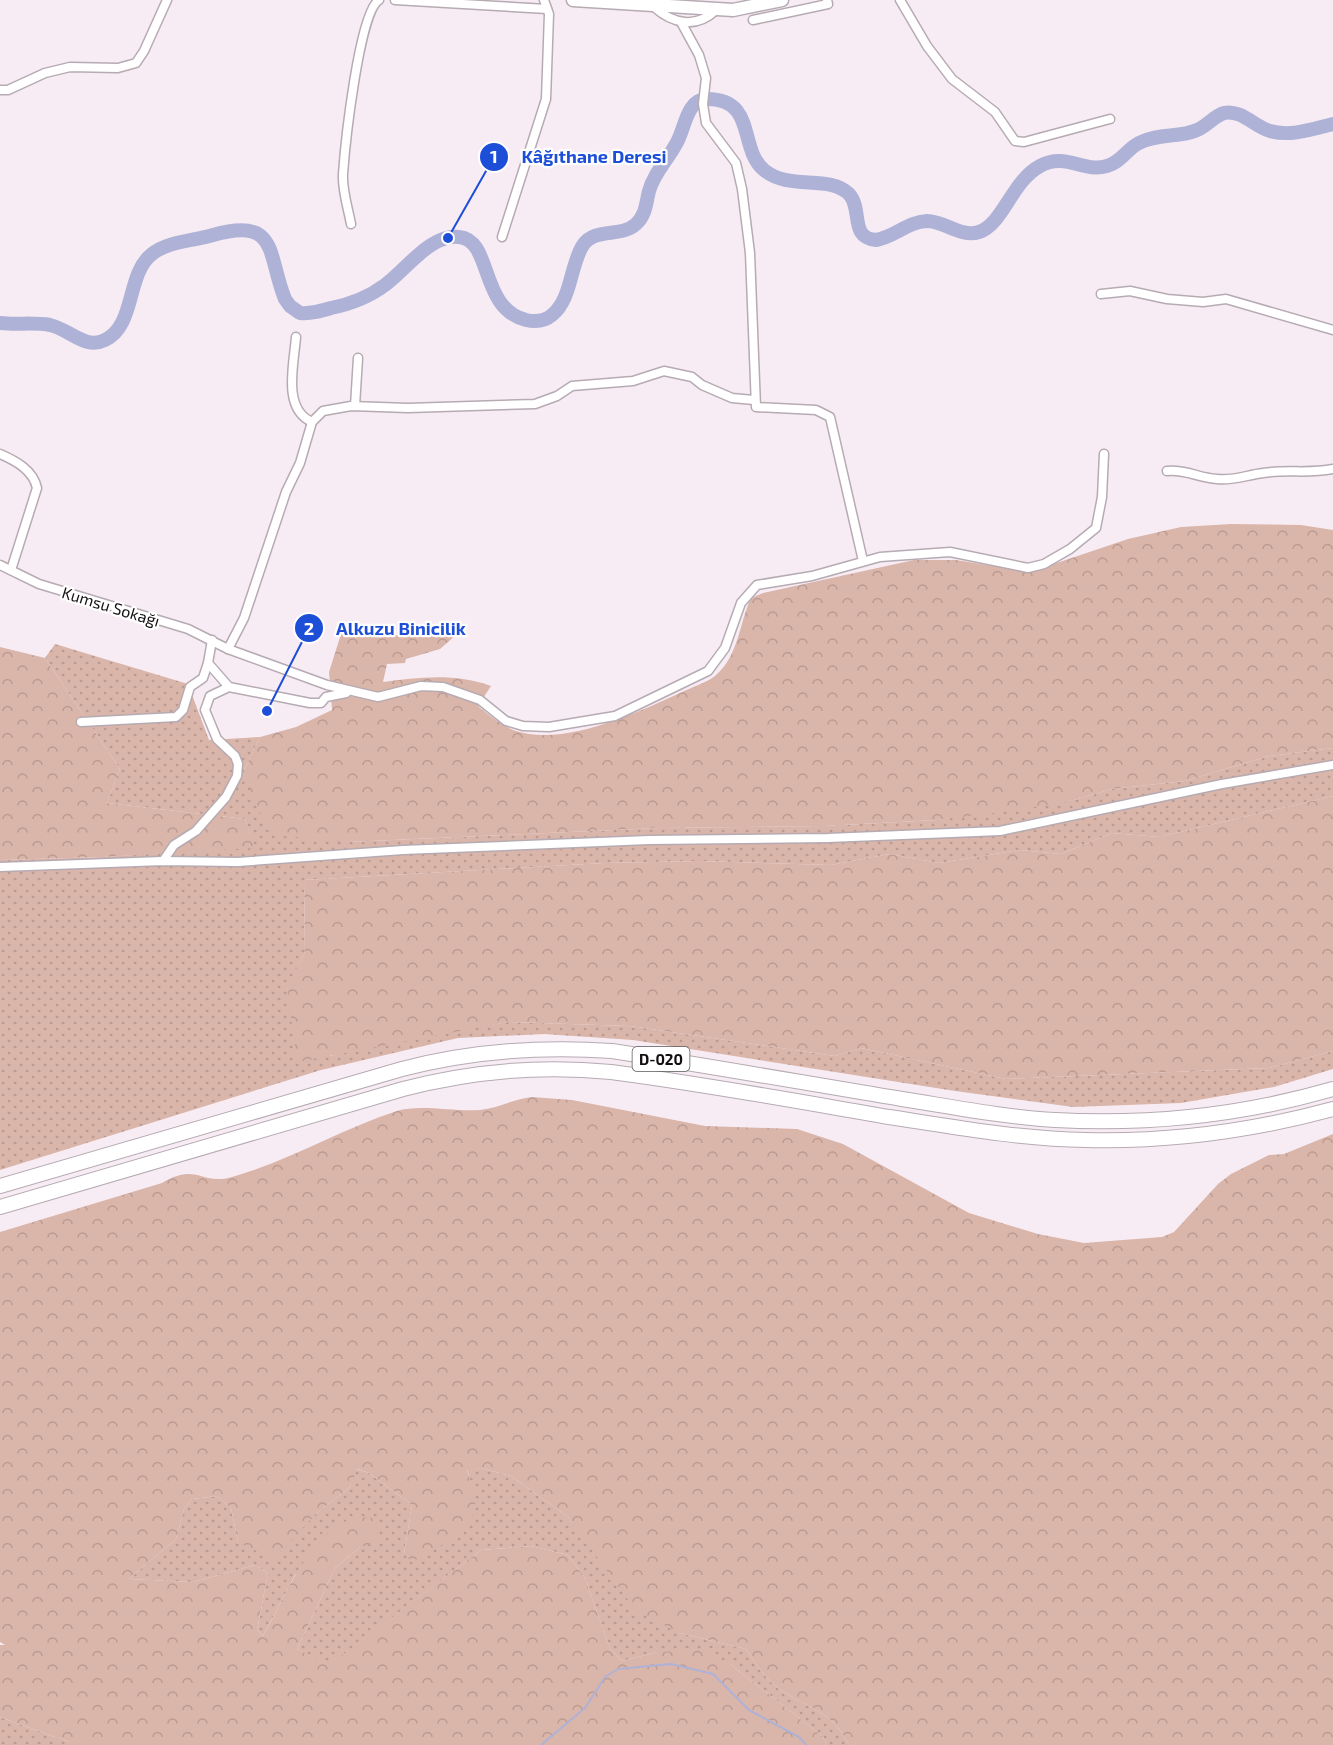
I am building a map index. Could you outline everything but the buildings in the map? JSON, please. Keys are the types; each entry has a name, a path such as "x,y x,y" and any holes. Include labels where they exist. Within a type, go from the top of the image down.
{"highway":[{"name":"D-020","path":"0,1186 409,1067 456,1057 513,1051 561,1049 612,1052 980,1111 1054,1120 1191,1117 1260,1106 1333,1089"},
{"name":"D-020","path":"0,1207 403,1089 451,1078 515,1070 556,1068 611,1072 980,1131 1070,1140 1144,1139 1204,1134 1260,1126 1333,1109"}],"main road":[{"path":"573,0 716,10 733,10 782,0"}],"street":[{"path":"0,90 8,90 45,73 70,67 117,68 136,63 144,51 167,0"},
{"path":"351,224 344,187 345,164 359,53 370,12 379,0"},
{"path":"395,0 547,9"},
{"path":"502,237 546,99 547,9 544,0"},
{"path":"753,20 828,4 827,0"},
{"path":"900,0 927,46 952,79 995,112 1014,141 1024,142 1110,119"},
{"path":"654,7 672,21 681,22 708,17 716,10"},
{"path":"681,22 704,67 706,87 703,104 706,123 736,163 742,189 750,253 756,407 816,410 830,417 863,561"},
{"path":"1101,294 1130,291 1167,299 1203,302 1226,299 1333,330"},
{"path":"296,338 293,402 303,418 312,422"},
{"path":"355,406 358,358"},
{"path":"228,649 244,618 286,492 300,464 312,422 323,411 355,406 408,408 535,404 557,396 572,386 633,381 664,371 692,377 702,385 732,398 754,400"},
{"path":"0,454 27,470 37,488 11,570"},
{"path":"163,861 174,845 196,831 235,785 238,764 235,756 217,739 205,710 210,696 229,687 310,703 321,703 327,697 340,693 355,692 378,697 421,686 442,687 480,700 506,721 524,726 549,727 615,716 708,671 725,648 741,603 757,585 812,576 880,557 950,552 1028,568 1044,564 1096,528 1102,497 1104,454"},
{"path":"1167,471 1182,469 1215,480 1237,479 1263,472 1290,470 1314,473 1333,469"},
{"name":"Kumsu Sokağı","path":"0,565 39,584 188,629 228,649 298,676 355,692"},
{"path":"81,722 176,717 183,710 190,687 203,678 212,640"},
{"path":"208,663 229,687"},
{"path":"0,867 163,861 238,862 404,850 649,840 828,838 1000,831 1222,784 1333,765"}],"green space":[{"path":"1231,524 1301,525 1333,530 1333,748 1269,756 1185,781 1112,789 1074,800 1012,811 936,820 824,826 659,828 347,842 272,835 252,797 244,770 260,737 296,727 332,710 329,672 341,634 429,636 451,632 456,635 440,649 406,659 405,663 387,664 383,682 437,677 478,682 491,686 478,706 501,723 516,731 535,735 556,734 578,731 623,717 715,676 723,668 734,649 751,598 763,593 914,560 956,560 1030,572 1128,539 1181,527"},
{"path":"55,644 188,684 209,740 260,737 244,770 347,842 659,828 824,826 936,820 1074,800 1112,789 1185,781 1269,756 1333,748 1333,796 1159,837 1112,833 1061,854 1020,850 939,863 889,854 831,865 700,861 604,863 304,880 305,952 287,989 329,1056 396,1041 508,1022 630,1026 835,1056 861,1048 1006,1079 1269,1068 1333,1051 1333,1069 1274,1087 1181,1103 1073,1107 955,1091 633,1040 544,1034 458,1038 321,1070 0,1170 0,860 103,857 254,847 245,819 107,803 120,769 45,658"},
{"path":"0,647 45,658 120,769 107,803 245,819 255,848 103,857 0,860"},
{"path":"1333,796 1333,1051 1269,1068 1006,1079 861,1048 835,1056 630,1026 508,1022 297,1062 287,988 305,952 304,880 604,863 700,861 831,865 889,854 939,863 1020,850 1061,854 1112,833 1159,837"},
{"path":"532,1097 572,1100 705,1126 797,1129 843,1144 969,1213 1038,1234 1084,1243 1162,1237 1174,1232 1218,1184 1231,1174 1269,1155 1284,1154 1333,1134 1333,1745 849,1745 842,1733 826,1716 773,1684 746,1649 680,1633 636,1611 568,1517 511,1476 481,1468 467,1470 475,1497 470,1520 454,1537 412,1562 404,1554 412,1505 369,1473 357,1469 350,1487 317,1513 273,1559 238,1542 231,1508 217,1496 192,1499 184,1509 176,1539 129,1579 193,1582 255,1565 268,1573 257,1630 263,1636 298,1571 320,1541 333,1529 348,1520 376,1518 378,1542 360,1547 335,1568 297,1649 329,1665 481,1550 531,1546 568,1555 585,1578 610,1649 622,1661 658,1652 703,1650 730,1664 823,1737 827,1745 69,1745 69,1742 0,1717 0,1645 5,1645 0,1642 0,1232 162,1183 184,1174 213,1179 232,1177 397,1111 416,1108 480,1110"},
{"path":"481,1468 511,1476 568,1517 588,1543 680,1633 746,1649 773,1684 826,1716 842,1733 849,1745 827,1745 823,1737 730,1664 658,1652 622,1661 610,1649 585,1578 568,1555 531,1546 481,1550 329,1666 297,1649 335,1568 360,1547 376,1518 295,1575 263,1636 257,1630 268,1573 255,1565 193,1582 129,1579 176,1539 184,1509 192,1499 217,1496 231,1508 238,1542 317,1513 350,1487 356,1469 369,1473 412,1505 404,1554 475,1499 467,1469"},
{"path":"0,1717 69,1742 69,1745 0,1745"}],"waterway":[{"path":"0,323 50,325 84,341 105,340 115,333 122,323 138,274 152,254 166,246 234,230 250,231 260,235 267,243 285,299 300,313 320,311 366,296 385,285 419,254 438,241 459,237 470,241 477,250 500,302 511,313 526,320 543,320 559,308 583,245 595,236 630,228 642,217 651,185 676,144 690,110 700,100 723,101 733,107 740,116 756,161 764,170 785,180 831,185 849,194 853,200 859,229 868,238 876,240 913,224 927,221 966,233 979,232 995,220 1022,182 1040,166 1058,161 1090,167 1107,166 1116,162 1139,143 1190,132 1201,128 1224,113 1230,112 1242,116 1264,129 1278,133 1302,132 1333,124"},
{"path":"541,1745 585,1708 605,1677 618,1669 671,1664 713,1674 749,1710 799,1737 806,1745"}],"place":[{"name":"Kâğıthane Deresi","path":"448,238"},
{"name":"Alkuzu Binicilik","path":"267,711"}]}
